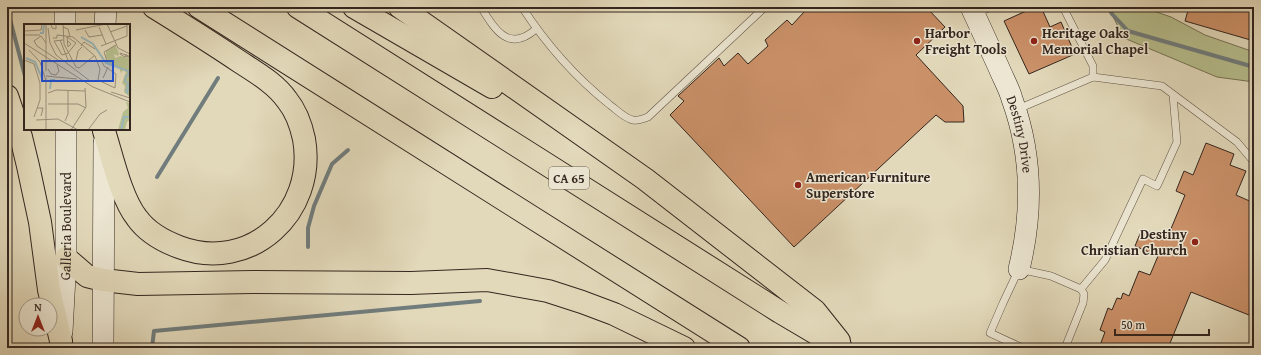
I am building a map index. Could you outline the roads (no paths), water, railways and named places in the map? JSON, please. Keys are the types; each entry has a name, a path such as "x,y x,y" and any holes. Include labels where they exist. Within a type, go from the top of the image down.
{"highway":[{"path":"104,130 126,202 137,219 150,231 168,243 187,250 206,253 224,253 246,247 270,234 281,223 296,201 302,186 305,171 305,146 299,120 287,99 279,90 256,73 154,7"},
{"path":"199,7 739,348"},
{"name":"CA 65","path":"298,7 773,308 841,348"},
{"path":"354,7 512,99 570,126"},
{"path":"400,7 645,179 815,311 845,348"},
{"path":"7,96 21,137 28,166 40,222 49,290 61,345"},
{"path":"66,258 86,276 103,280 138,284 411,283 487,280 548,291 582,302 614,314 684,348"}],"main road":[{"path":"65,7 65,24"},
{"path":"106,7 106,24"},
{"name":"Destiny Drive","path":"979,9 1016,110 1023,136 1028,165 1028,225 1019,269"},
{"name":"Galleria Boulevard","path":"61,345 66,258 66,130"},
{"path":"103,348 104,130"}],"lane":[{"path":"481,7 493,26 502,35 509,38 522,39 536,29"},
{"path":"522,7 536,29 566,64 593,92 625,116 633,120 641,120 648,117 765,7"},
{"path":"1063,7 1093,66 1093,77"},
{"path":"1016,110 1093,77 1162,86 1237,142 1254,162"},
{"path":"1081,288 1105,260 1143,179 1157,186 1177,142 1174,95"},
{"path":"1024,348 990,333 1002,303 1019,269 1051,276 1081,288 1084,294 1083,303 1065,348"}],"waterway":[{"path":"1108,7 1112,14 1128,31 1254,67"},
{"path":"7,8 24,72"},
{"path":"157,177 218,78"},
{"path":"308,247 308,228 314,206 332,164 348,150"},
{"path":"152,348 154,331 480,301"}],"place":[{"name":"Harbor Freight Tools","path":"917,41"},
{"name":"Heritage Oaks Memorial Chapel","path":"1034,41"},
{"name":"American Furniture Superstore","path":"798,185"},
{"name":"Destiny Christian Church","path":"1195,242"}]}
